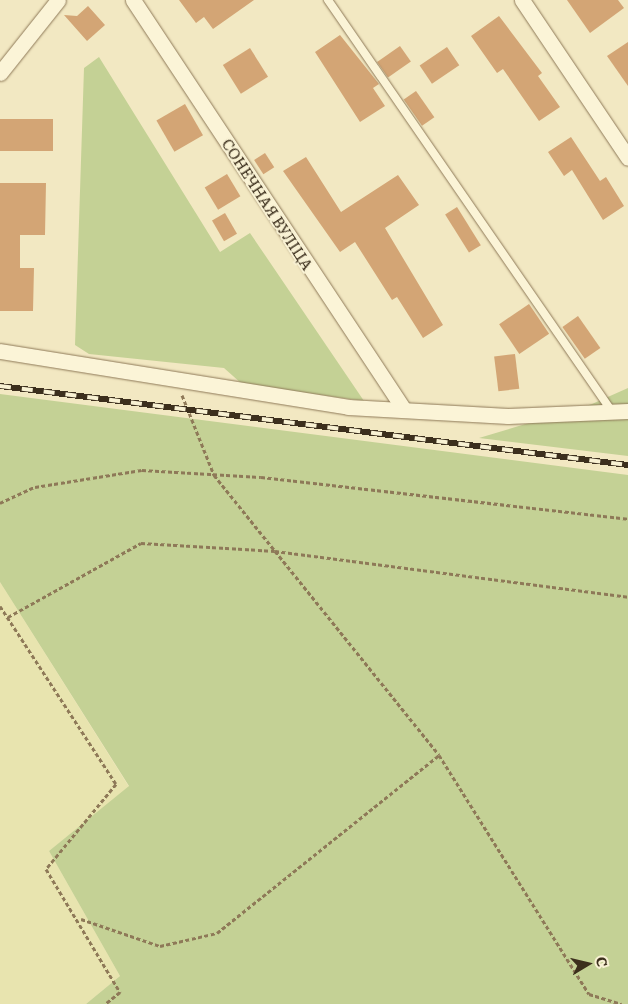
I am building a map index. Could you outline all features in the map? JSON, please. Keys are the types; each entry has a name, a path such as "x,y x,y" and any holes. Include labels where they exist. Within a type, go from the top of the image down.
{"street":[{"path":"0,73 58,0"},
{"name":"СОНЕЧНАЯ ВУЛІЦА","path":"133,0 403,408"},
{"path":"522,0 628,158"},
{"path":"0,351 177,382 348,408 403,408 508,416 610,409 628,412"}],"lane":[{"path":"328,0 610,409"}],"path":[{"path":"177,382 214,475 439,755 589,994 622,1004"},
{"path":"0,503 35,487 142,470 214,475 628,519"},
{"path":"8,617 141,543 275,551 628,597"},
{"path":"0,606 116,784 46,870 80,919 120,992 105,1004"},
{"path":"80,919 160,946 216,933 439,755"}],"shaded area":[{"path":"0,582 129,787 49,851 120,976 86,1004 0,1004"}],"green space":[{"path":"99,57 220,252 250,233 364,401 242,384 224,368 89,354 75,345 84,68"},
{"path":"628,388 628,456 479,438 592,404"},
{"path":"0,394 628,475 628,1004 86,1004 120,976 49,851 129,786 0,582"}],"building":[{"path":"179,0 254,0 213,29 204,17 196,23"},
{"path":"567,0 618,0 624,8 590,33"},
{"path":"88,6 105,25 87,41 64,15 77,16"},
{"path":"499,16 542,73 538,76 560,107 539,121 503,69 497,73 471,36"},
{"path":"340,35 379,84 373,88 385,106 360,122 315,52"},
{"path":"628,42 628,86 607,56"},
{"path":"400,46 411,62 388,78 377,62"},
{"path":"447,47 459,65 432,84 420,65"},
{"path":"250,48 268,77 241,94 223,65"},
{"path":"416,91 434,117 422,126 404,100"},
{"path":"185,104 203,135 174,152 156,121"},
{"path":"0,119 53,119 53,151 0,151"},
{"path":"571,137 600,181 606,177 624,206 603,220 572,170 564,176 548,152"},
{"path":"265,153 274,167 263,174 254,160"},
{"path":"306,157 341,212 398,175 419,205 385,228 443,325 423,338 397,297 392,300 355,242 340,252 283,171"},
{"path":"227,174 240,196 218,210 205,187"},
{"path":"0,183 46,183 45,235 20,235 20,268 34,268 33,311 0,311"},
{"path":"457,207 481,245 469,253 445,214"},
{"path":"225,213 237,234 224,241 212,220"},
{"path":"529,304 549,334 519,354 499,324"},
{"path":"578,316 600,348 585,359 562,327"},
{"path":"515,354 519,389 498,391 494,357"}],"railway":[{"path":"0,386 628,465"}]}
